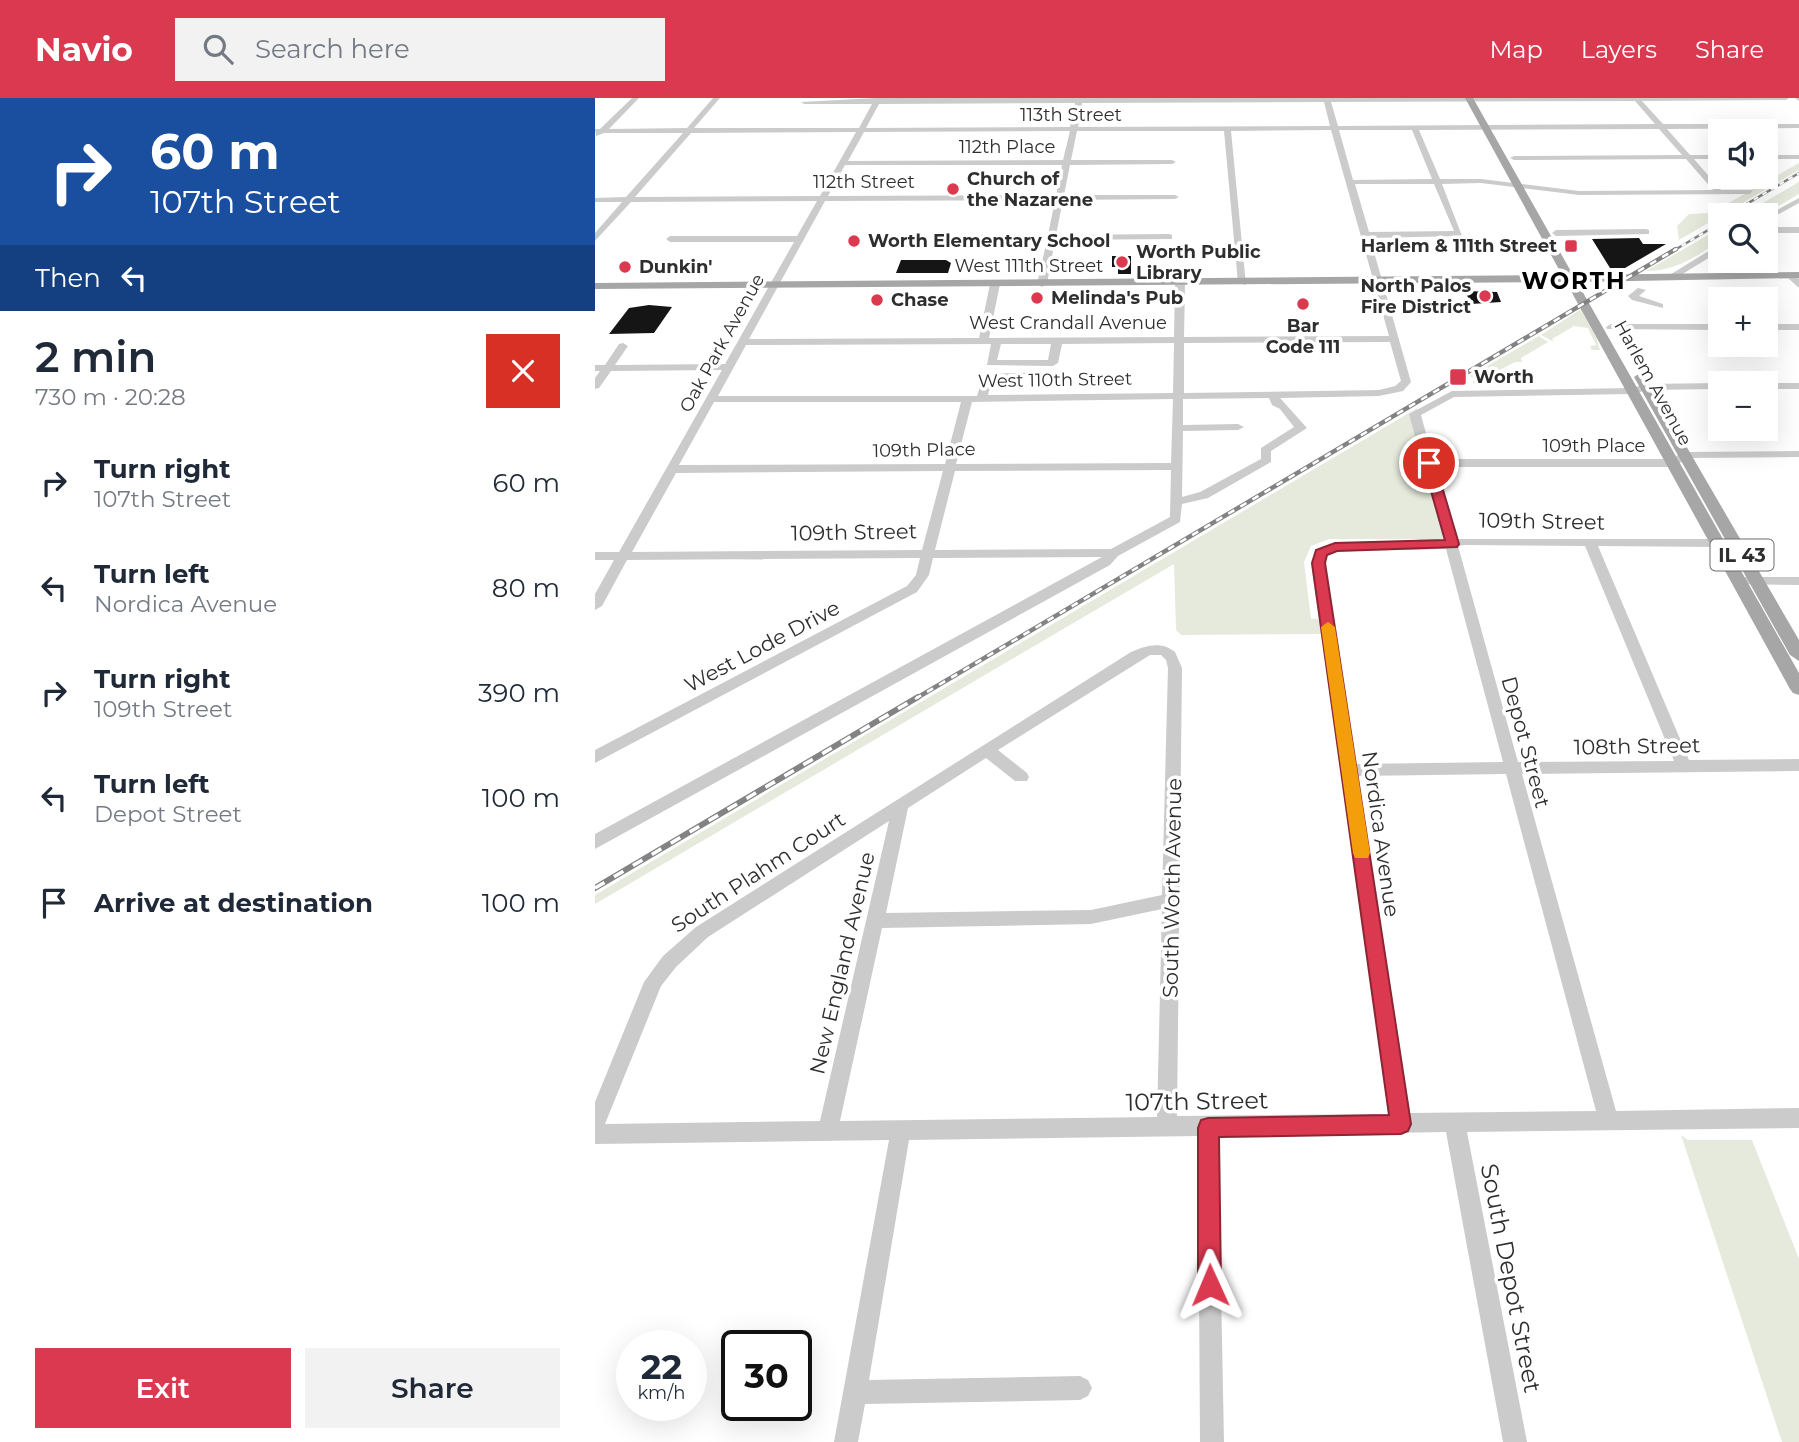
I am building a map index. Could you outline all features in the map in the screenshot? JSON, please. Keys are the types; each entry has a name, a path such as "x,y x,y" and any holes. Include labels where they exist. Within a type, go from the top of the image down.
{"main road":[{"name":"Harlem Avenue","path":"1469,99 1576,278 1611,327 1639,389"},
{"name":"Harlem Avenue","path":"1481,99 1532,188 1551,233"},
{"name":"West 111th Street","path":"595,286 1377,282 1794,275"},
{"name":"Harlem Avenue","path":"1576,278 1577,292 1639,389 1748,581 1799,690"},
{"path":"1538,279 1577,292"},
{"name":"Harlem Avenue","path":"1679,459 1719,543 1799,655"}],"street":[{"path":"595,138 599,131 636,98"},
{"path":"595,238 717,98"},
{"path":"1636,98 1719,192"},
{"path":"804,102 1786,98"},
{"path":"1326,99 1394,340"},
{"name":"Oak Park Avenue","path":"595,606 878,100"},
{"path":"1042,284 1062,197 1079,100"},
{"name":"113th Street","path":"599,131 1799,126"},
{"path":"1364,235 1459,234 1414,127"},
{"path":"1227,128 1243,283"},
{"path":"1514,158 1708,157"},
{"path":"1778,157 1799,157"},
{"name":"112th Place","path":"843,163 1172,162"},
{"path":"1350,182 1481,181 1579,193 1750,192"},
{"name":"112th Street","path":"595,200 1175,197"},
{"path":"1778,212 1799,200"},
{"path":"1778,230 1799,230"},
{"path":"1551,233 1646,232"},
{"path":"969,238 1169,237"},
{"path":"670,239 800,239"},
{"path":"1673,276 1708,254"},
{"path":"1794,275 1799,285"},
{"path":"595,842 1105,562 1113,553 1176,519 1180,283"},
{"path":"983,341 995,284"},
{"path":"1641,290 1633,296 1658,302 1670,327"},
{"path":"1611,327 1708,327"},
{"path":"1778,327 1799,327"},
{"name":"West Crandall Avenue","path":"742,342 1394,340"},
{"name":"West 110th Street","path":"711,399 982,399 1380,393 1399,389 1406,382 1394,340"},
{"path":"997,341 991,363 1053,363 1057,341"},
{"path":"595,386 623,346"},
{"path":"595,368 728,367"},
{"path":"982,399 988,376 1052,375"},
{"path":"1639,389 1708,386"},
{"path":"1778,386 1799,386"},
{"name":"Depot Street","path":"1609,1121 1415,414 1451,394 1639,389"},
{"path":"1176,502 1204,495 1267,460 1265,450 1301,428 1284,407 1276,403 1279,394"},
{"path":"928,552 967,399"},
{"path":"1177,428 1238,427"},
{"name":"109th Place","path":"1429,463 1799,454"},
{"name":"109th Place","path":"671,469 1177,466"},
{"name":"109th Street","path":"1323,551 1346,546 1452,544 1465,541 1719,543"},
{"path":"1590,542 1684,766"},
{"name":"Nordica Avenue","path":"1323,551 1318,563 1401,1124"},
{"name":"West Lode Drive","path":"595,757 900,597 918,582 928,552"},
{"name":"109th Street","path":"595,556 1113,553"},
{"path":"1748,581 1799,581"},
{"name":"South Plahm Court","path":"595,1121 601,1112 642,1004 664,965 702,932 1136,654 1151,649 1167,650"},
{"name":"South Worth Avenue","path":"1167,650 1172,655 1175,668 1167,1128"},
{"path":"987,750 1021,778"},
{"name":"108th Street","path":"1349,770 1799,765"},
{"name":"New England Avenue","path":"828,1130 901,806"},
{"path":"874,921 1091,917 1172,900"},
{"name":"107th Street","path":"595,1134 1208,1128 1799,1118"},
{"name":"South Depot Street","path":"1455,1124 1515,1442"},
{"path":"1208,1128 1212,1442"},
{"path":"846,1442 901,1129"},
{"path":"855,1392 1080,1388"}],"shaded area":[{"path":"1799,163 1799,170 1778,182 1778,175"},
{"path":"1799,182 1799,194 1778,206 1778,203 1763,203"},
{"path":"1753,189 1766,189 1742,203 1729,203"},
{"path":"1708,213 1708,223 1679,240 1677,226 1689,214"},
{"path":"1708,235 1708,249 1694,258 1667,269 1646,271"},
{"path":"1581,309 1600,350 1592,350 1590,346 1596,345 1588,328 1574,326 1552,339 1554,342 1541,335"},
{"path":"1539,336 1548,342 1521,358 1522,362 1515,362 1473,384 1474,378 1470,376"},
{"path":"1419,407 1412,415 1445,540 1438,543 1420,543 1418,539 1329,539 1311,546 1304,562 1311,619 1321,619 1323,634 1181,635 1176,630 1174,564 595,904 595,895"},
{"path":"1681,1135 1688,1140 1752,1140 1799,1259 1799,1442 1782,1442"}],"building":[{"path":"1639,238 1643,244 1666,244 1625,268 1610,268 1592,239"},
{"name":"Worth Public Library","path":"1112,256 1131,256 1131,274 1118,274 1118,267 1112,267"},
{"path":"901,260 946,260 951,263 948,273 896,273"},
{"name":"North Palos Fire District","path":"1465,291 1497,292 1501,302 1471,304"},
{"path":"649,305 672,307 654,333 609,334 629,308"}],"railway":[{"path":"1748,203 1799,173"},
{"path":"1673,251 1708,230"},
{"path":"915,699 1676,249"},
{"path":"595,888 918,697"}],"slow traffic":[{"path":"1328,627 1361,853"}],"place":[{"name":"Church of the Nazarene","path":"953,189"},
{"name":"Worth Elementary School","path":"854,241"},
{"name":"Harlem & 111th Street","path":"1571,246"},
{"name":"Worth Public Library","path":"1122,262"},
{"name":"Dunkin'","path":"625,267"},
{"name":"North Palos Fire District","path":"1485,296"},
{"name":"Melinda's Pub","path":"1037,298"},
{"name":"Chase","path":"877,300"},
{"name":"Bar Code 111","path":"1303,304"},
{"name":"Worth","path":"1458,377"}],"district":[{"name":"WORTH","path":"1574,281"}],"route":[{"path":"1210,1285 1208,1128 1401,1124 1318,563 1321,553 1335,547 1452,544 1429,463"}]}
